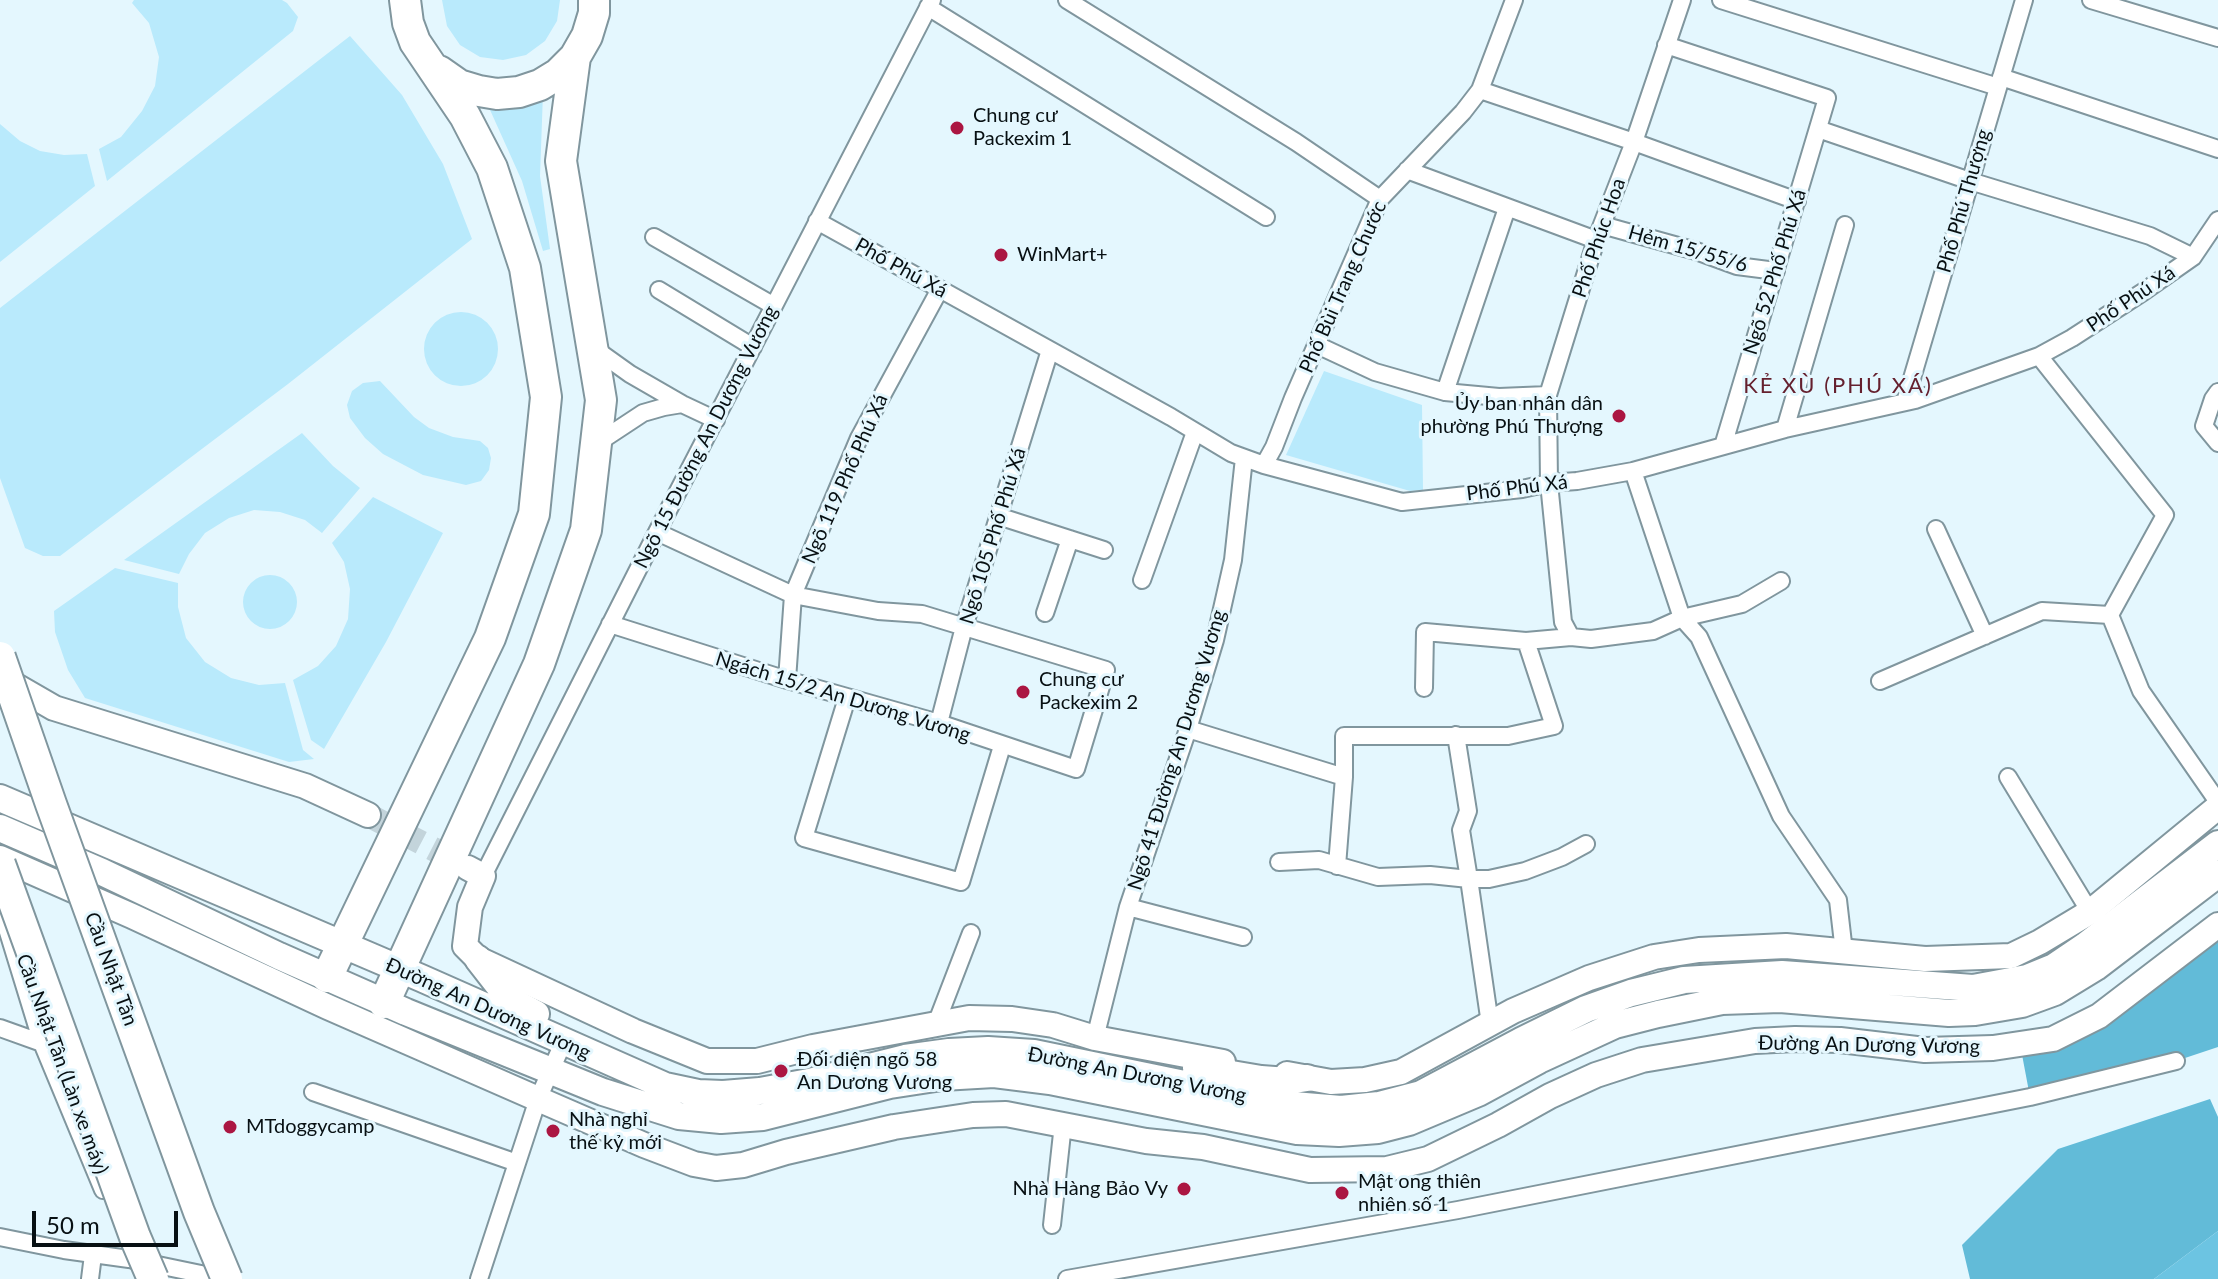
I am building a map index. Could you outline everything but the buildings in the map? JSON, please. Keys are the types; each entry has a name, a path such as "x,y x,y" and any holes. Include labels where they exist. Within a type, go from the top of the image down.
{"highway":[{"path":"327,977 490,638 534,514 546,397 525,268 492,168 465,116 415,42 406,12 381,0"},
{"path":"426,59 459,85 497,94 519,92 540,85 558,74 575,57 587,36 598,4"},
{"path":"384,1003 539,664 586,530 601,400 561,161 575,57"},
{"name":"Cầu Nhật Tân","path":"0,657 199,1212 226,1279"},
{"path":"26,733 60,801 209,1209 238,1279"},
{"path":"0,864 153,1279"},
{"name":"Cầu Nhật Tân (Làn xe máy)","path":"0,894 135,1269"}],"main road":[{"name":"Đường An Dương Vương","path":"0,798 665,1086 698,1093 760,1091 905,1058 988,1050 1034,1053 1281,1104 1341,1109 1379,1105 1421,1094 1586,1009 1631,993 1684,980 1782,974 1973,988 2027,978 2054,967 2218,844"},
{"name":"Đường An Dương Vương","path":"0,828 384,1003 603,1092 679,1116 721,1120 763,1117 890,1085 942,1077 994,1074 1050,1081 1297,1131 1339,1133 1378,1130 1409,1122 1478,1093 1539,1060 1615,1025 1722,1001 1780,999 1949,1013 2022,1004 2055,992 2096,967 2218,874"},
{"path":"478,959 510,1000 538,1015 564,1041"},
{"path":"1142,1074 1173,1065 1261,1079 1288,1081 1307,1078"}],"street":[{"path":"1067,0 1296,142 1380,199"},
{"name":"Phố Bùi Trang Chước","path":"1264,465 1380,199 1480,90 1514,0"},
{"name":"Phố Phúc Hoa","path":"1571,637 1563,622 1549,483 1548,395 1599,232 1634,142 1682,0"},
{"path":"1721,0 2218,149"},
{"name":"Phố Phú Thượng","path":"1905,402 2024,0"},
{"path":"2091,0 2218,38"},
{"path":"930,4 1266,217"},
{"name":"Ngõ 15 Đường An Dương Vương","path":"476,872 610,624 930,4"},
{"name":"Ngõ 52 Phố Phú Xá","path":"1666,45 1827,98 1723,446"},
{"path":"1480,90 1797,201"},
{"path":"1818,129 1970,181 2150,236 2193,257"},
{"name":"Hẻm 15/55/6","path":"1407,170 1507,208 1599,232 1696,251 1737,266 1776,271"},
{"path":"1445,392 1507,208"},
{"name":"Phố Phú Xá","path":"817,221 1244,458 1402,502 1522,489 1633,471 1785,429 1905,402 2039,356 2084,331 2193,257 2218,220"},
{"path":"1785,429 1845,225"},
{"path":"654,237 774,306"},
{"name":"Ngõ 119 Phố Phú Xá","path":"787,680 793,595 859,438 940,289"},
{"path":"659,290 753,347"},
{"path":"591,339 602,354 630,374 716,420"},
{"path":"1317,345 1375,372 1445,392 1499,397 1548,395"},
{"name":"Ngõ 105 Phố Phú Xá","path":"939,723 964,627 1050,350"},
{"path":"2039,356 2165,515 2110,615"},
{"path":"2218,392 2204,426 2218,443"},
{"path":"596,444 643,413 682,404"},
{"path":"1142,580 1195,432"},
{"name":"Ngõ 41 Đường An Dương Vương","path":"1095,1038 1128,907 1215,640 1233,560 1244,458"},
{"path":"1633,471 1682,618 1699,637 1781,816 1838,900 1844,952"},
{"path":"998,516 1104,550"},
{"path":"1936,529 1985,636"},
{"path":"657,532 793,595 878,611 922,614 964,627"},
{"path":"1045,613 1070,539"},
{"path":"1424,688 1425,632 1526,641 1571,637 1591,639 1653,631 1682,618 1742,604 1781,581"},
{"path":"1880,681 2042,611 2110,615"},
{"path":"2110,615 2141,691 2218,804"},
{"name":"Ngách 15/2 An Dương Vương","path":"610,624 787,680 939,723 1076,769 1106,670 964,627"},
{"path":"1337,866 1344,736 1508,736 1554,726 1526,641"},
{"path":"0,677 54,708 305,786 368,815"},
{"path":"847,698 804,838 961,882 1002,746"},
{"path":"1188,729 1344,777"},
{"path":"1456,735 1468,811 1461,830 1490,1024"},
{"path":"2008,777 2090,912"},
{"name":"Đường An Dương Vương","path":"478,959 633,1031 707,1061 757,1061 813,1047 969,1018 1012,1019 1307,1078 1331,1082 1365,1080 1401,1072 1513,1011 1589,978 1654,957 1699,950 1786,946 1925,959 2011,956 2090,912 2218,804"},
{"path":"1279,862 1319,860 1378,877 1430,875 1489,879 1525,871 1586,844"},
{"name":"Đường An Dương Vương","path":"0,858 328,1007 644,1145 694,1164 716,1168 743,1165 894,1127 973,1115 1006,1114 1146,1141 1203,1147 1310,1170 1387,1169 1428,1159 1550,1096 1596,1075 1642,1060 1769,1040 1840,1040 1925,1050 1993,1048 2053,1039 2099,1016 2218,925"},
{"path":"476,872 465,946 478,959"},
{"path":"0,906 42,1043 135,1269"},
{"path":"1128,907 1243,937"},
{"path":"936,1024 971,933"},
{"path":"0,1028 42,1043"},
{"path":"479,1279 538,1099 564,1041"},
{"path":"1067,1279 1458,1210 2030,1097 2176,1061"},
{"path":"313,1092 517,1163"},
{"path":"1052,1225 1063,1124"},
{"path":"0,1237 93,1255 135,1269 226,1279"},
{"path":"90,1279 93,1255"}],"shaded area":[{"path":"134,0 282,0 298,17 293,31 107,181 99,149 121,137 142,111 155,86 159,57 149,23 132,3"},
{"path":"442,0 560,0 557,21 545,41 526,55 503,60 480,57 460,45 447,26"},
{"path":"350,36 402,95 443,164 472,239 288,384 60,556 43,556 25,548 0,478 0,308"},
{"path":"543,93 540,176 550,249 543,251 522,181 486,101"},
{"path":"0,124 20,141 40,151 64,155 87,154 95,186 0,262"},
{"path":"454,312 468,312 482,318 492,328 498,349 496,363 482,380 468,386 454,386 440,380 430,370 424,356 424,342 430,328 440,318"},
{"path":"1324,371 1422,405 1423,490 1410,491 1286,455"},
{"path":"380,381 414,417 429,428 453,437 480,441 488,448 491,458 489,470 481,481 466,485 423,475 383,454 365,438 350,418 347,405 352,391 363,383"},
{"path":"302,433 333,466 360,488 322,533 305,520 280,512 254,510 229,518 205,533 179,574 124,560"},
{"path":"373,497 443,533 386,642 324,749 311,740 293,680 318,666 336,646 348,619 350,589 344,562 332,543"},
{"path":"115,568 178,583 178,607 186,638 205,662 231,678 259,685 285,683 303,750 314,759 289,762 85,698 68,670 55,632 54,611"},
{"path":"270,575 289,583 297,602 289,621 270,629 251,621 243,602 251,583"},
{"path":"2210,932 2218,943 2218,1047 2176,1061 2030,1097 2020,1044 2053,1039"},
{"path":"2210,1099 2218,1117 2218,1231 2154,1279 1970,1279 1962,1245 2058,1149"},
{"path":"2218,1231 2218,1279 2154,1279"}],"tunnel":[{"path":"368,815 466,866"}],"place":[{"name":"Chung cư Packexim 1","path":"957,128"},
{"name":"WinMart+","path":"1001,255"},
{"name":"Ủy ban nhân dân phường Phú Thượng","path":"1619,416"},
{"name":"Chung cư Packexim 2","path":"1023,692"},
{"name":"Đối diện ngõ 58 An Dương Vương","path":"781,1071"},
{"name":"MTdoggycamp","path":"230,1127"},
{"name":"Nhà nghỉ thế kỷ mới","path":"553,1131"},
{"name":"Nhà Hàng Bảo Vy","path":"1184,1189"},
{"name":"Mật ong thiên nhiên số 1","path":"1342,1193"}],"district":[{"name":"KẺ XÙ (PHÚ XÁ)","path":"1838,386"}]}
